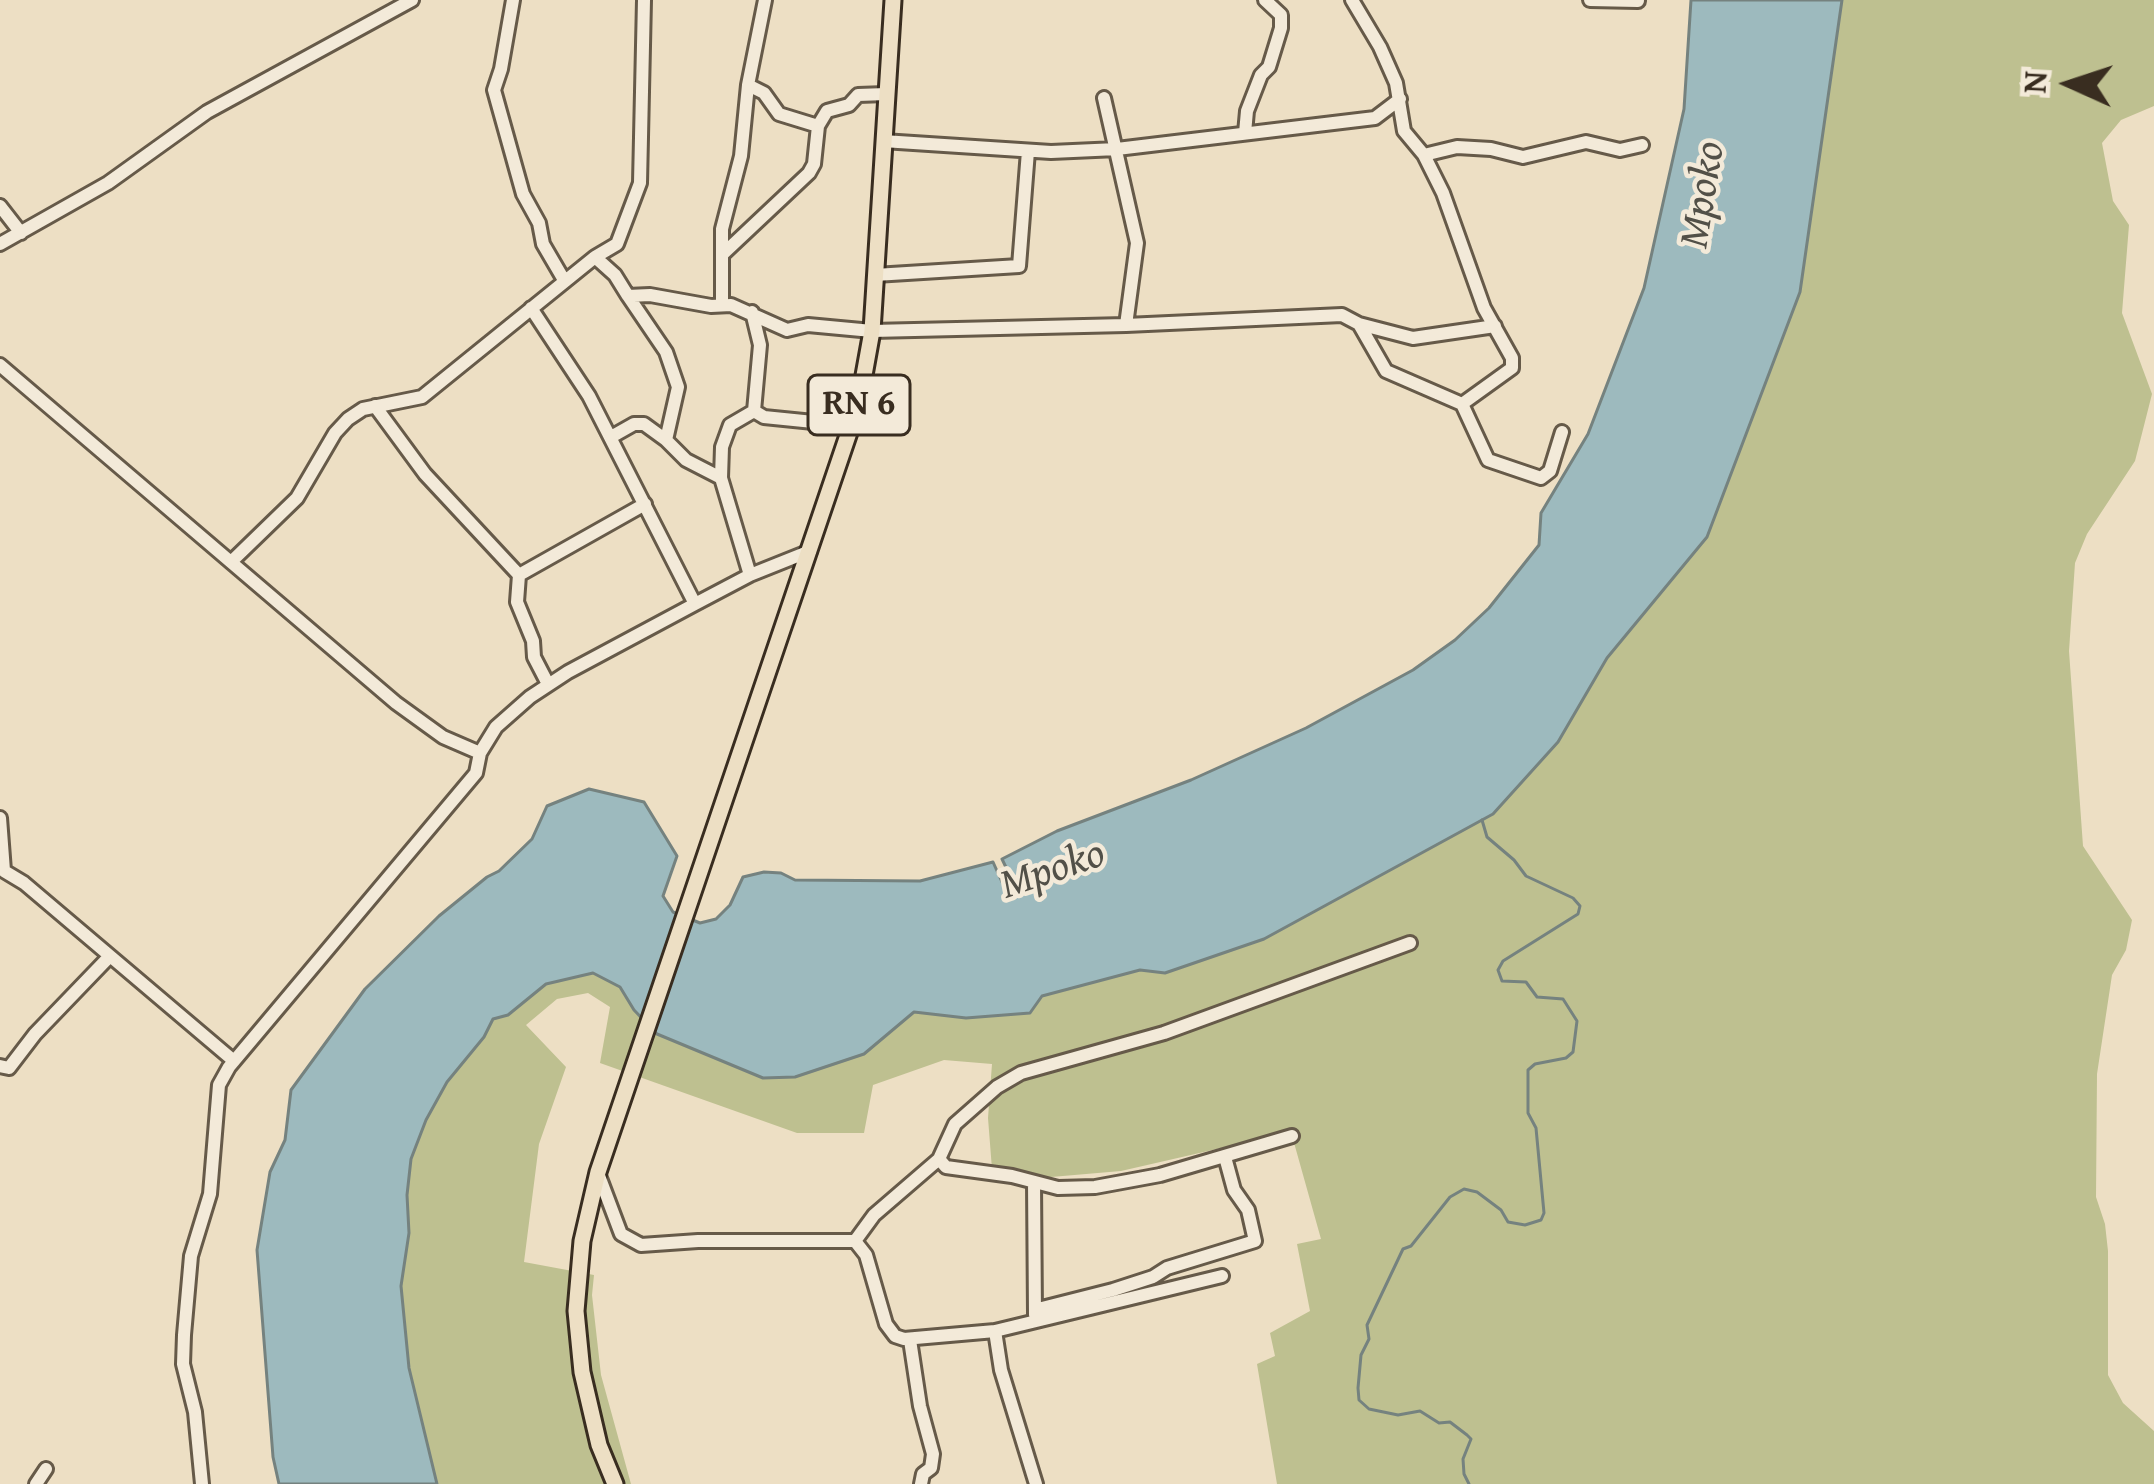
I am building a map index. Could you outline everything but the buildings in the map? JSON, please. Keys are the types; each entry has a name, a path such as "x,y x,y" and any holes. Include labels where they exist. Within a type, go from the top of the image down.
{"main road":[{"name":"RN 6","path":"615,1484 589,1407 576,1311 582,1241 598,1172 853,427 872,331 892,0"}],"street":[{"path":"0,244 108,183 207,112 412,0"},
{"path":"513,0 494,90 523,194 564,280"},
{"path":"232,561 298,498 334,433 348,419 375,406 422,397 564,280 617,244 640,183 644,0"},
{"path":"722,304 722,229 741,156 748,86 765,0"},
{"path":"1245,133 1256,87 1269,68 1281,28 1281,15 1265,0"},
{"path":"1352,0 1380,46 1400,99 1405,130 1424,155 1495,326 1513,358 1512,368 1462,404"},
{"path":"1592,0 1638,1"},
{"path":"748,86 764,93 779,114 818,127"},
{"path":"724,254 809,173 818,127 827,111 849,105 858,95 886,94"},
{"path":"1104,98 1137,243 1126,325"},
{"path":"1375,118 1400,99"},
{"path":"883,141 1028,151 1117,149 1375,118 1405,130"},
{"path":"1424,155 1457,147 1491,149 1523,158 1586,142 1620,150 1642,145"},
{"path":"875,275 1019,266 1028,151"},
{"path":"0,206 21,233"},
{"path":"596,257 615,275 666,352 679,387 667,440"},
{"path":"628,296 722,304 752,312 787,330 808,325 872,331 1126,325 1305,314 1342,315 1413,338 1495,326"},
{"path":"531,308 571,364 694,604"},
{"path":"752,312 760,344 754,411"},
{"path":"1360,324 1386,371 1462,404 1488,460 1541,478 1550,471 1562,432"},
{"path":"0,365 396,703 443,737 481,753"},
{"path":"375,406 425,474 519,574 517,602 548,684"},
{"path":"754,411 764,417 853,427"},
{"path":"750,575 721,478 722,447 730,425 754,411"},
{"path":"611,437 634,424 644,424 686,460 721,478"},
{"path":"519,574 645,504"},
{"path":"202,1484 195,1412 183,1364 184,1335 191,1256 209,1194 219,1085 234,1061 476,773 496,728 548,684 750,575 810,551"},
{"path":"0,818 4,871 234,1061"},
{"path":"854,1241 874,1215 939,1160 955,1124 1021,1072 1164,1033 1410,943"},
{"path":"0,1066 9,1068 110,956"},
{"path":"939,1160 946,1167 1058,1188 1123,1184 1292,1136"},
{"path":"598,1172 621,1234 641,1245 854,1241 866,1255 886,1324 895,1336 910,1340 995,1330 1255,1241 1248,1210 1234,1190 1225,1157"},
{"path":"1034,1182 1034,1314"},
{"path":"1034,1314 1222,1276"},
{"path":"995,1330 1000,1370 1036,1484"},
{"path":"910,1340 933,1454 921,1484"},
{"path":"36,1484 46,1469"}],"green space":[{"path":"1842,0 2154,0 2154,106 2121,120 2102,143 2113,201 2129,225 2122,313 2152,394 2135,461 2087,534 2075,563 2069,651 2083,846 2132,920 2126,950 2112,975 2097,1074 2096,1197 2108,1251 2108,1375 2123,1403 2154,1431 2154,1484 1277,1484 1257,1364 1275,1356 1270,1333 1310,1311 1297,1244 1321,1239 1291,1132 1121,1171 993,1182 988,1118 992,1064 944,1060 873,1085 864,1133 797,1133 600,1063 610,1007 588,993 557,999 526,1025 566,1067 539,1144 524,1262 594,1275 601,1375 631,1484 437,1484 409,1368 401,1286 409,1233 411,1159 447,1082 484,1037 493,1018 508,1015 547,984 592,973 620,987 634,1010 763,1077 864,1054 914,1012 966,1018 1030,1013 1042,996 1140,970 1166,973 1264,939 1493,814 1558,742 1607,658 1707,537 1800,292"}],"water":[{"name":"Mpoko","path":"1691,0 1842,0 1800,292 1707,537 1607,658 1558,742 1493,814 1264,939 1165,973 1140,970 1042,996 1030,1013 966,1018 914,1012 864,1054 795,1077 763,1078 657,1034 620,987 593,973 546,984 508,1015 493,1019 447,1082 411,1159 409,1233 401,1286 409,1368 437,1484 279,1484 257,1250 270,1172 285,1140 291,1090 365,989 439,916 499,871 532,839 547,806 589,789 644,802 677,856 663,896 673,912 700,923 716,919 730,905 743,877 764,872 795,880 920,881 993,862 1002,882 1013,882 1002,859 1057,831 1191,780 1306,728 1413,670 1455,640 1489,608 1539,545 1541,513 1588,434 1644,288 1684,109"}],"waterway":[{"path":"1469,1484 1463,1459 1471,1439 1467,1435 1450,1422 1439,1423 1420,1411 1398,1415 1369,1409 1359,1400 1358,1388 1361,1355 1369,1339 1367,1325 1403,1249 1411,1246 1450,1197 1464,1189 1477,1192 1501,1210 1508,1222 1525,1225 1541,1220 1544,1213 1536,1128 1528,1113 1528,1070 1573,1052 1577,1021 1563,999 1537,997 1526,982 1502,981 1498,970 1503,961 1578,914 1580,906 1526,876 1487,837 1482,820"}]}
